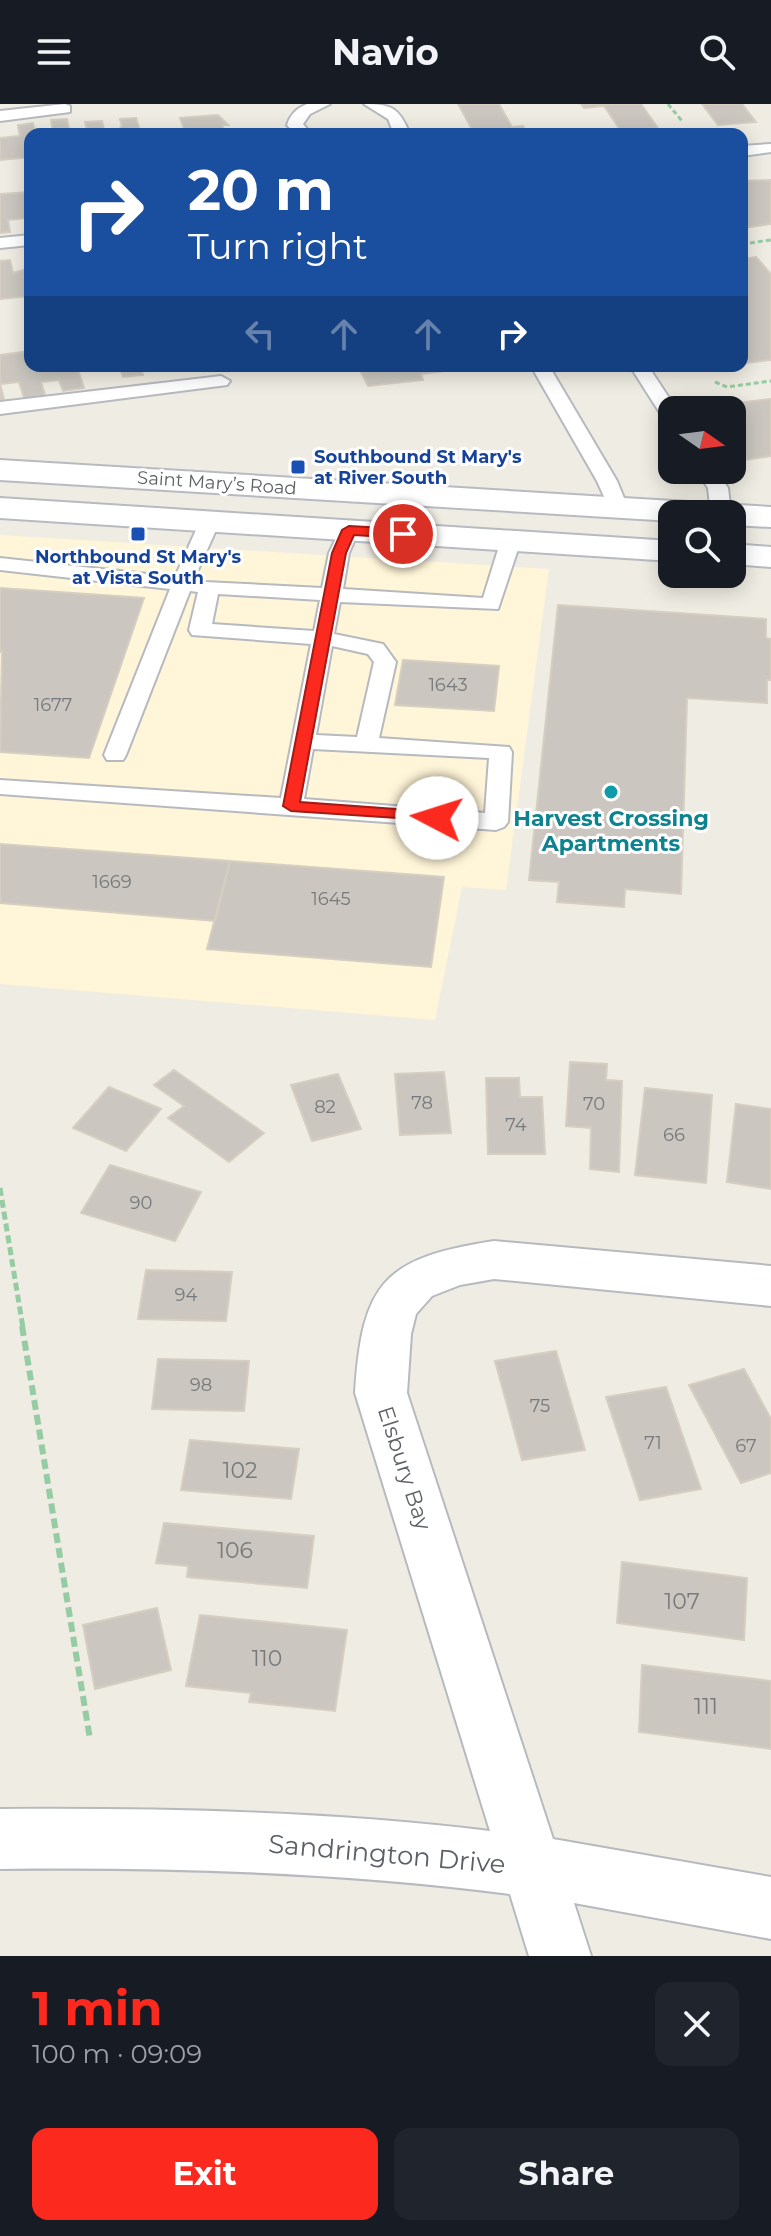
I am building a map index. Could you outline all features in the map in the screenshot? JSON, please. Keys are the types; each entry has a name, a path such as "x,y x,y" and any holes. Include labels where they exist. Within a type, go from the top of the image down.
{"main road":[{"name":"Saint Mary’s Road","path":"0,470 658,510"},
{"path":"349,530 423,496"},
{"name":"Saint Mary’s Road","path":"0,508 658,550"},
{"path":"746,516 771,517"},
{"path":"746,555 771,557"},
{"name":"Elsbury Bay","path":"560,1956 381,1393 388,1316 404,1291 425,1275 457,1265 494,1260 771,1286"},
{"name":"Sandrington Drive","path":"0,1839 223,1841 533,1865 771,1908"}],"lane":[{"path":"298,128 296,118 302,112 322,104"},
{"path":"372,104 395,116 400,128"},
{"path":"0,116 65,109"},
{"path":"748,150 768,148"},
{"path":"0,243 24,241"},
{"path":"543,372 607,481 618,508"},
{"path":"643,372 658,396"},
{"path":"0,408 221,381"},
{"path":"115,755 210,521"},
{"path":"291,806 339,553 349,530"},
{"path":"0,564 209,587 491,605 511,540"},
{"path":"209,587 200,630 323,638 375,649 385,662 366,745"},
{"path":"0,787 496,822 501,752 303,741"}],"path":[{"path":"668,104 682,121"},
{"path":"748,243 771,240"},
{"path":"715,382 727,387 771,381"},
{"path":"0,1188 90,1739"}],"shaded area":[{"path":"0,535 549,569 506,890 462,887 435,1020 0,984"}],"building":[{"path":"458,104 499,104 512,127 524,128 471,128"},
{"path":"581,104 641,104 658,128 619,128 604,106 584,108"},
{"path":"702,104 742,104 756,122 718,125"},
{"path":"218,115 228,125 222,125 223,128 184,128 180,118"},
{"path":"136,118 139,128 120,128 120,119"},
{"path":"67,119 69,128 52,128 51,120"},
{"path":"102,121 104,128 87,128 85,122"},
{"path":"33,123 34,128 24,128 24,158 0,160 0,138 20,136 18,125"},
{"path":"771,180 771,224 748,227 748,181"},
{"path":"24,192 24,218 8,220 10,232 0,233 0,194"},
{"path":"756,257 771,274 771,360 748,363 748,258"},
{"path":"10,260 13,273 24,270 24,297 0,299 0,261"},
{"path":"24,352 24,372 79,372 84,388 63,391 59,380 41,382 46,398 25,401 19,382 0,384 0,355"},
{"path":"121,372 142,372 143,375 123,377"},
{"path":"361,372 436,372 421,374 423,380 368,386"},
{"path":"771,399 771,456 746,460 746,402"},
{"path":"0,588 144,598 89,758 0,752"},
{"name":"Harvest Crossing Apartments","path":"558,605 766,619 766,638 771,639 771,680 767,680 767,703 687,698 681,894 625,889 624,907 557,902 559,882 529,880"},
{"path":"403,660 499,666 494,711 395,705"},
{"path":"0,844 230,861 215,921 0,903"},
{"path":"230,861 444,877 431,967 207,949"},
{"path":"570,1062 607,1064 606,1080 622,1081 619,1172 590,1169 591,1128 566,1126"},
{"path":"174,1070 264,1133 229,1162 168,1118 184,1106 154,1085"},
{"path":"444,1072 451,1133 400,1135 395,1074"},
{"path":"338,1074 361,1129 312,1141 291,1085"},
{"path":"486,1078 519,1078 520,1097 542,1097 545,1154 488,1154"},
{"path":"109,1087 161,1109 126,1151 73,1128"},
{"path":"645,1088 712,1095 706,1183 635,1175"},
{"path":"736,1104 771,1109 771,1189 727,1182"},
{"path":"110,1165 201,1192 175,1241 81,1213"},
{"path":"146,1270 232,1272 226,1321 138,1319"},
{"path":"556,1351 585,1450 522,1460 495,1361"},
{"path":"158,1359 249,1361 244,1411 152,1409"},
{"path":"744,1369 771,1419 771,1473 741,1483 689,1385"},
{"path":"666,1387 701,1489 640,1500 606,1397"},
{"path":"190,1440 299,1449 291,1499 181,1490"},
{"path":"164,1523 314,1536 307,1588 187,1577 188,1566 156,1563"},
{"path":"622,1562 747,1578 744,1640 617,1623"},
{"path":"157,1608 171,1670 95,1689 83,1625"},
{"path":"200,1615 347,1630 335,1711 249,1702 251,1693 186,1686"},
{"path":"642,1665 771,1681 771,1749 639,1732"}],"place":[{"name":"Southbound St Mary's at River South","path":"298,467"},
{"name":"Northbound St Mary's at Vista South","path":"138,534"},
{"name":"Harvest Crossing Apartments","path":"611,792"}],"route":[{"path":"403,534 349,530 339,553 291,806 437,818"}]}
